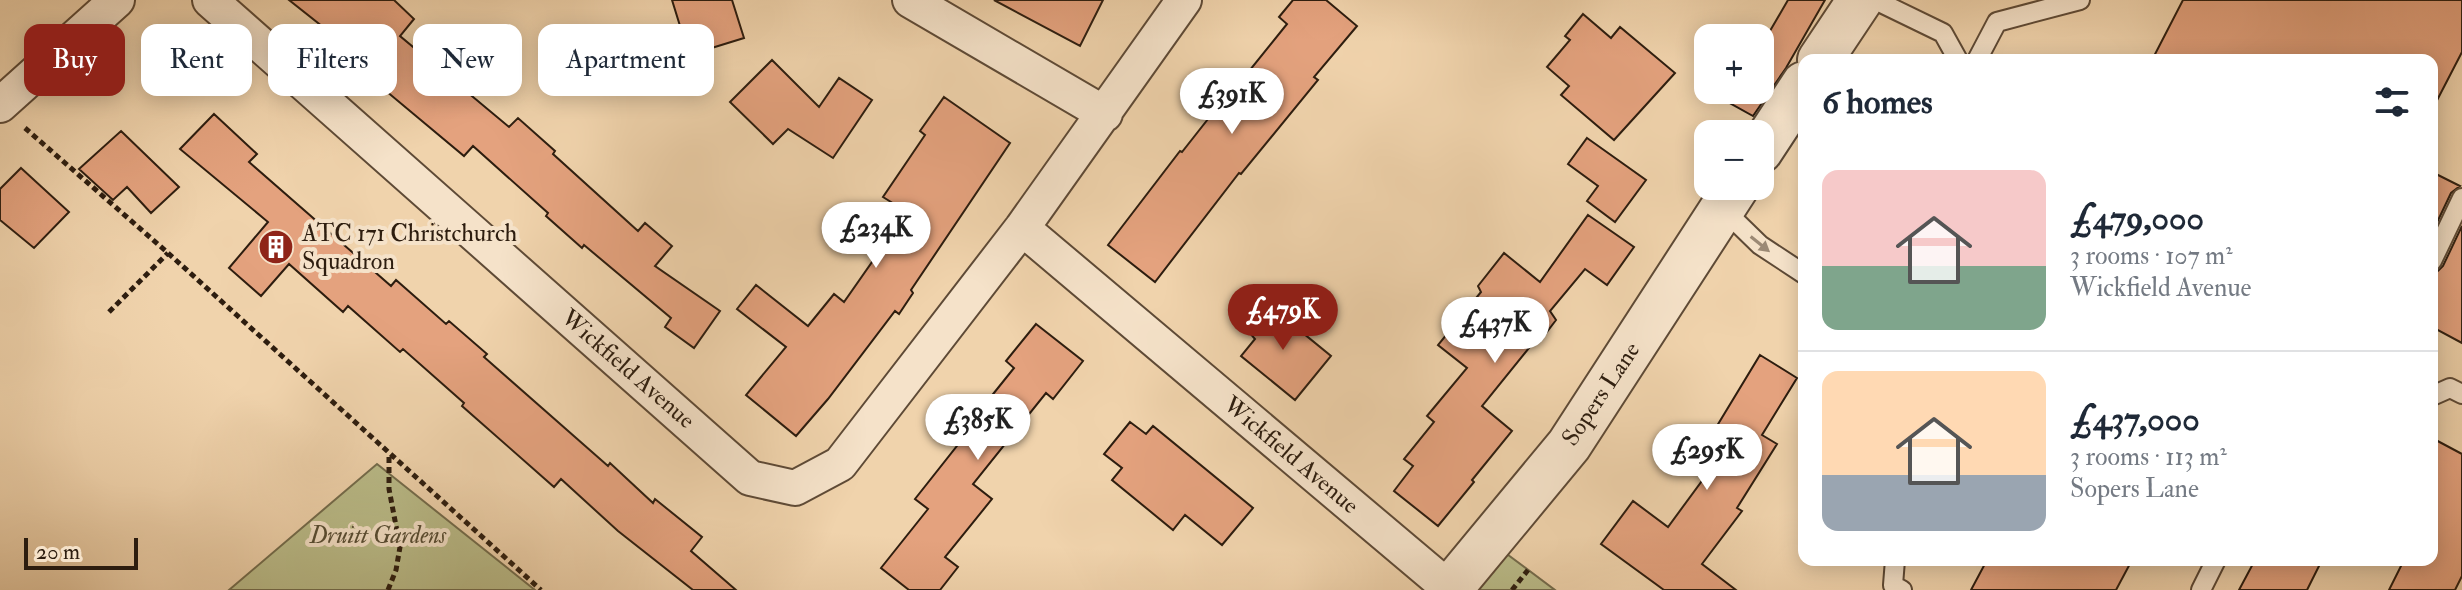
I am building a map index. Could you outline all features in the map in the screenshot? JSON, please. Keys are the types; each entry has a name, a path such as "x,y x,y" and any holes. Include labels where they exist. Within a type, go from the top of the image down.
{"street":[{"path":"12,116 117,0"},
{"name":"Wickfield Avenue","path":"210,0 750,478 795,488 840,464 1022,228 1184,0"},
{"path":"910,0 1105,114"},
{"path":"1824,54 1860,0"},
{"path":"1774,130 1798,93"},
{"name":"Sopers Lane","path":"1450,589 1569,445 1727,200"},
{"name":"Wickfield Avenue","path":"1022,228 1450,589"}],"lane":[{"path":"1875,0 1943,33 1955,54"},
{"path":"1980,54 1997,22 2080,0"},
{"path":"2438,248 2462,198"},
{"path":"1731,200 1760,245 1798,270"},
{"path":"2438,393 2450,388 2462,394"},
{"path":"1895,566 1893,585 1902,590"},
{"path":"2201,590 2213,566"}],"path":[{"path":"12,116 541,590"},
{"path":"109,312 168,253"},
{"path":"388,590 400,547 389,489 389,453"},
{"path":"1512,590 1528,570"}],"green space":[{"name":"Druitt Gardens","path":"377,464 535,590 229,590"},
{"path":"1488,540 1555,590 1449,590"}],"building":[{"path":"289,0 394,0 414,19 400,36 413,47 413,96 472,96 509,127 518,118 638,231 645,223 672,246 655,266 720,311 694,348 665,327 671,318 584,245 582,248 473,146 464,156 392,96 397,96 397,24 319,24"},
{"path":"672,0 732,0 744,38 714,47 714,24 679,24"},
{"path":"994,0 1103,0 1080,46"},
{"path":"1293,0 1326,0 1357,26 1314,77 1318,80 1239,173 1155,282 1108,245 1180,151 1287,24 1279,17"},
{"path":"1788,0 1825,0 1774,85 1774,24"},
{"path":"2183,0 2462,0 2462,52 2438,98 2438,54 2155,54"},
{"path":"1583,14 1611,38 1620,27 1675,73 1614,140 1561,95 1569,86 1547,67 1570,40 1565,36"},
{"path":"772,60 819,107 839,78 872,100 833,158 788,129 773,144 730,102"},
{"path":"944,97 1010,143 911,290 913,293 899,314 895,311 796,436 746,395 786,347 737,309 756,285 808,326 834,294 844,302 907,212 883,197 925,135 920,131"},
{"path":"1732,104 1761,104 1753,116"},
{"path":"214,114 257,154 249,162 391,286 396,280 446,324 449,321 487,354 484,357 608,466 610,463 653,503 655,499 702,537 691,551 736,590 693,590 618,531 561,479 554,487 403,349 400,352 348,306 343,312 289,264 261,296 229,268 268,222 180,149"},
{"path":"121,131 179,187 151,213 127,187 113,200 79,169"},
{"path":"1587,138 1646,180 1615,222 1587,201 1598,186 1568,164"},
{"path":"21,168 69,212 34,248 0,220 0,189"},
{"path":"2438,175 2460,186 2451,193 2438,220"},
{"path":"1588,215 1634,247 1607,285 1585,269 1550,311 1556,320 1540,341 1537,338 1482,406 1512,431 1438,526 1394,491 1413,466 1404,459 1434,422 1427,416 1467,368 1438,345 1481,292 1478,286 1504,253 1540,282"},
{"path":"2462,226 2462,343 2438,330 2438,271"},
{"path":"1265,302 1331,356 1295,400 1241,356 1255,339 1244,326"},
{"path":"1036,324 1083,361 1053,399 1046,393 973,484 992,499 945,557 958,567 940,590 909,590 881,568 928,509 915,499 960,442 957,439 1014,368 1006,361"},
{"path":"1760,355 1797,378 1762,435 1777,444 1737,508 1742,511 1702,564 1736,590 1664,590 1601,544 1633,501 1668,527 1718,459 1703,449"},
{"path":"1130,422 1146,434 1153,426 1253,508 1222,545 1185,515 1173,530 1112,480 1122,468 1104,454"},
{"path":"2438,441 2462,454 2462,576 2455,590 2389,590 2401,566 2438,566"},
{"path":"1984,566 2129,566 2116,590 1971,590"},
{"path":"2252,566 2319,566 2307,590 2239,590"}],"place":[{"name":"ATC 171 Christchurch Squadron","path":"276,247"}]}
